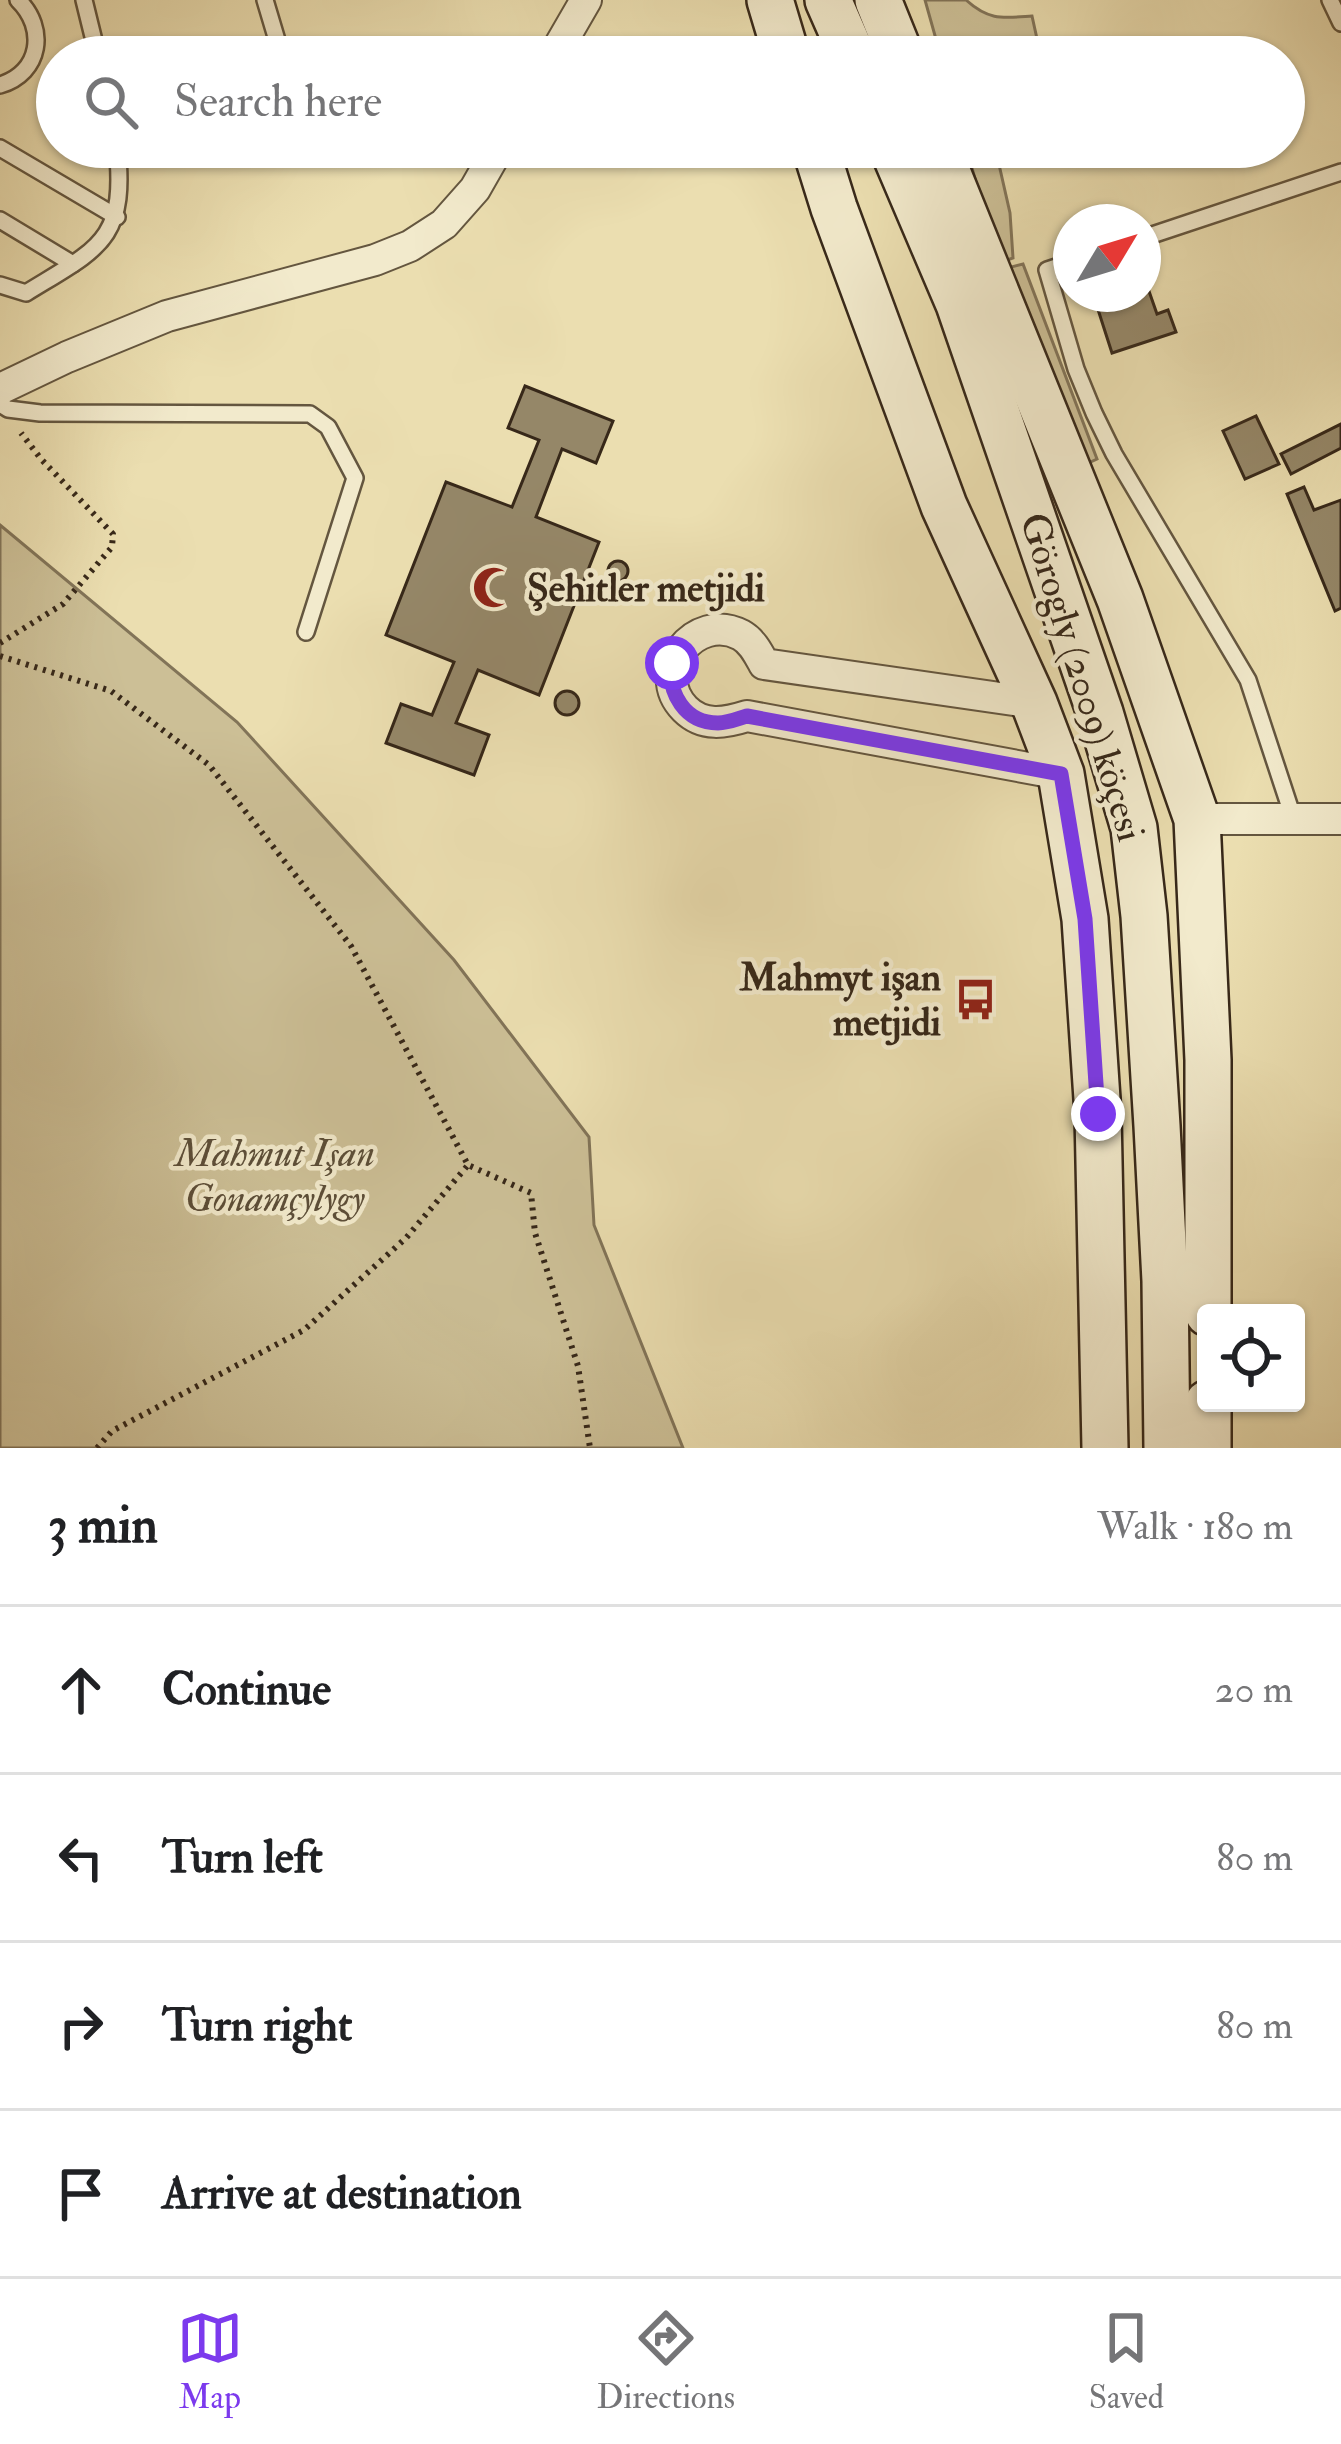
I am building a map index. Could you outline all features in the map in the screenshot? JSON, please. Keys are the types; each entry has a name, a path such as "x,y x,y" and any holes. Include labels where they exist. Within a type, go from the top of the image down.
{"main road":[{"path":"770,0 781,36"},
{"path":"828,0 844,36"},
{"path":"878,0 893,36"},
{"path":"822,168 944,506 1034,703 1061,774 1085,919 1097,1092 1106,1448"},
{"name":"Görogly (2009) köçesi","path":"901,168 959,304 1087,672 1134,828 1159,1148 1167,1448"},
{"name":"Görogly (2009) köçesi","path":"946,168 1120,599 1197,819 1208,1060 1208,1304"},
{"path":"1208,1412 1208,1448"}],"street":[{"path":"565,36 586,0"},
{"path":"2,401 67,357 167,316 375,260 410,246 444,224 488,168"},
{"path":"1034,703 764,664 743,636 716,631 694,638 679,650 670,676 682,706 707,722 747,716 1061,774"},
{"path":"1197,819 1341,819"}],"lane":[{"path":"0,85 21,74 32,62 36,46 31,15 18,0"},
{"path":"83,0 92,36"},
{"path":"266,0 276,36"},
{"path":"1330,0 1341,23"},
{"path":"0,148 117,217"},
{"path":"0,285 26,293 101,243 117,217 120,168"},
{"path":"1161,232 1341,172"},
{"path":"0,220 73,264"},
{"path":"1059,312 1076,369 1114,454 1248,680 1294,820"},
{"path":"2,401 40,413 310,414 328,427 355,478 306,632"}],"path":[{"path":"0,643 63,604 112,548 112,534 41,459 2,401"},
{"path":"0,656 111,691 209,765 351,946 468,1165 531,1193 535,1233 578,1366 590,1448"},
{"path":"97,1448 112,1431 304,1330 406,1238 468,1165"}],"green space":[{"path":"925,0 966,0 997,17 1032,16 1036,36 935,36"},
{"path":"972,168 1000,168 1013,258 999,263"},
{"path":"1023,264 1097,459 1071,471 996,271"},
{"name":"Mahmut Işan Gonamçylygy","path":"0,525 237,722 454,960 589,1137 594,1225 683,1448 0,1448"}],"building":[{"path":"1168,310 1176,332 1112,353 1099,312 1157,314"},
{"name":"Şehitler metjidi","path":"525,386 613,421 596,463 562,449 536,517 599,542 539,695 478,670 456,723 489,735 474,775 386,743 401,704 432,715 454,662 386,635 446,482 512,507 539,440 508,428"},
{"path":"1256,416 1279,464 1245,479 1223,431"},
{"path":"1341,424 1341,448 1291,474 1281,454"},
{"path":"1304,487 1314,510 1341,500 1341,608 1335,611 1287,494"},
{"path":"618,561 628,571 618,581 608,571"},
{"path":"567,691 579,703 567,715 555,703"}],"place":[{"name":"Şehitler metjidi","path":"493,588"},
{"name":"Mahmyt işan metjidi","path":"975,999"}],"route":[{"path":"672,663 671,687 676,698 707,722 747,716 1061,774 1085,919 1098,1114"}]}
